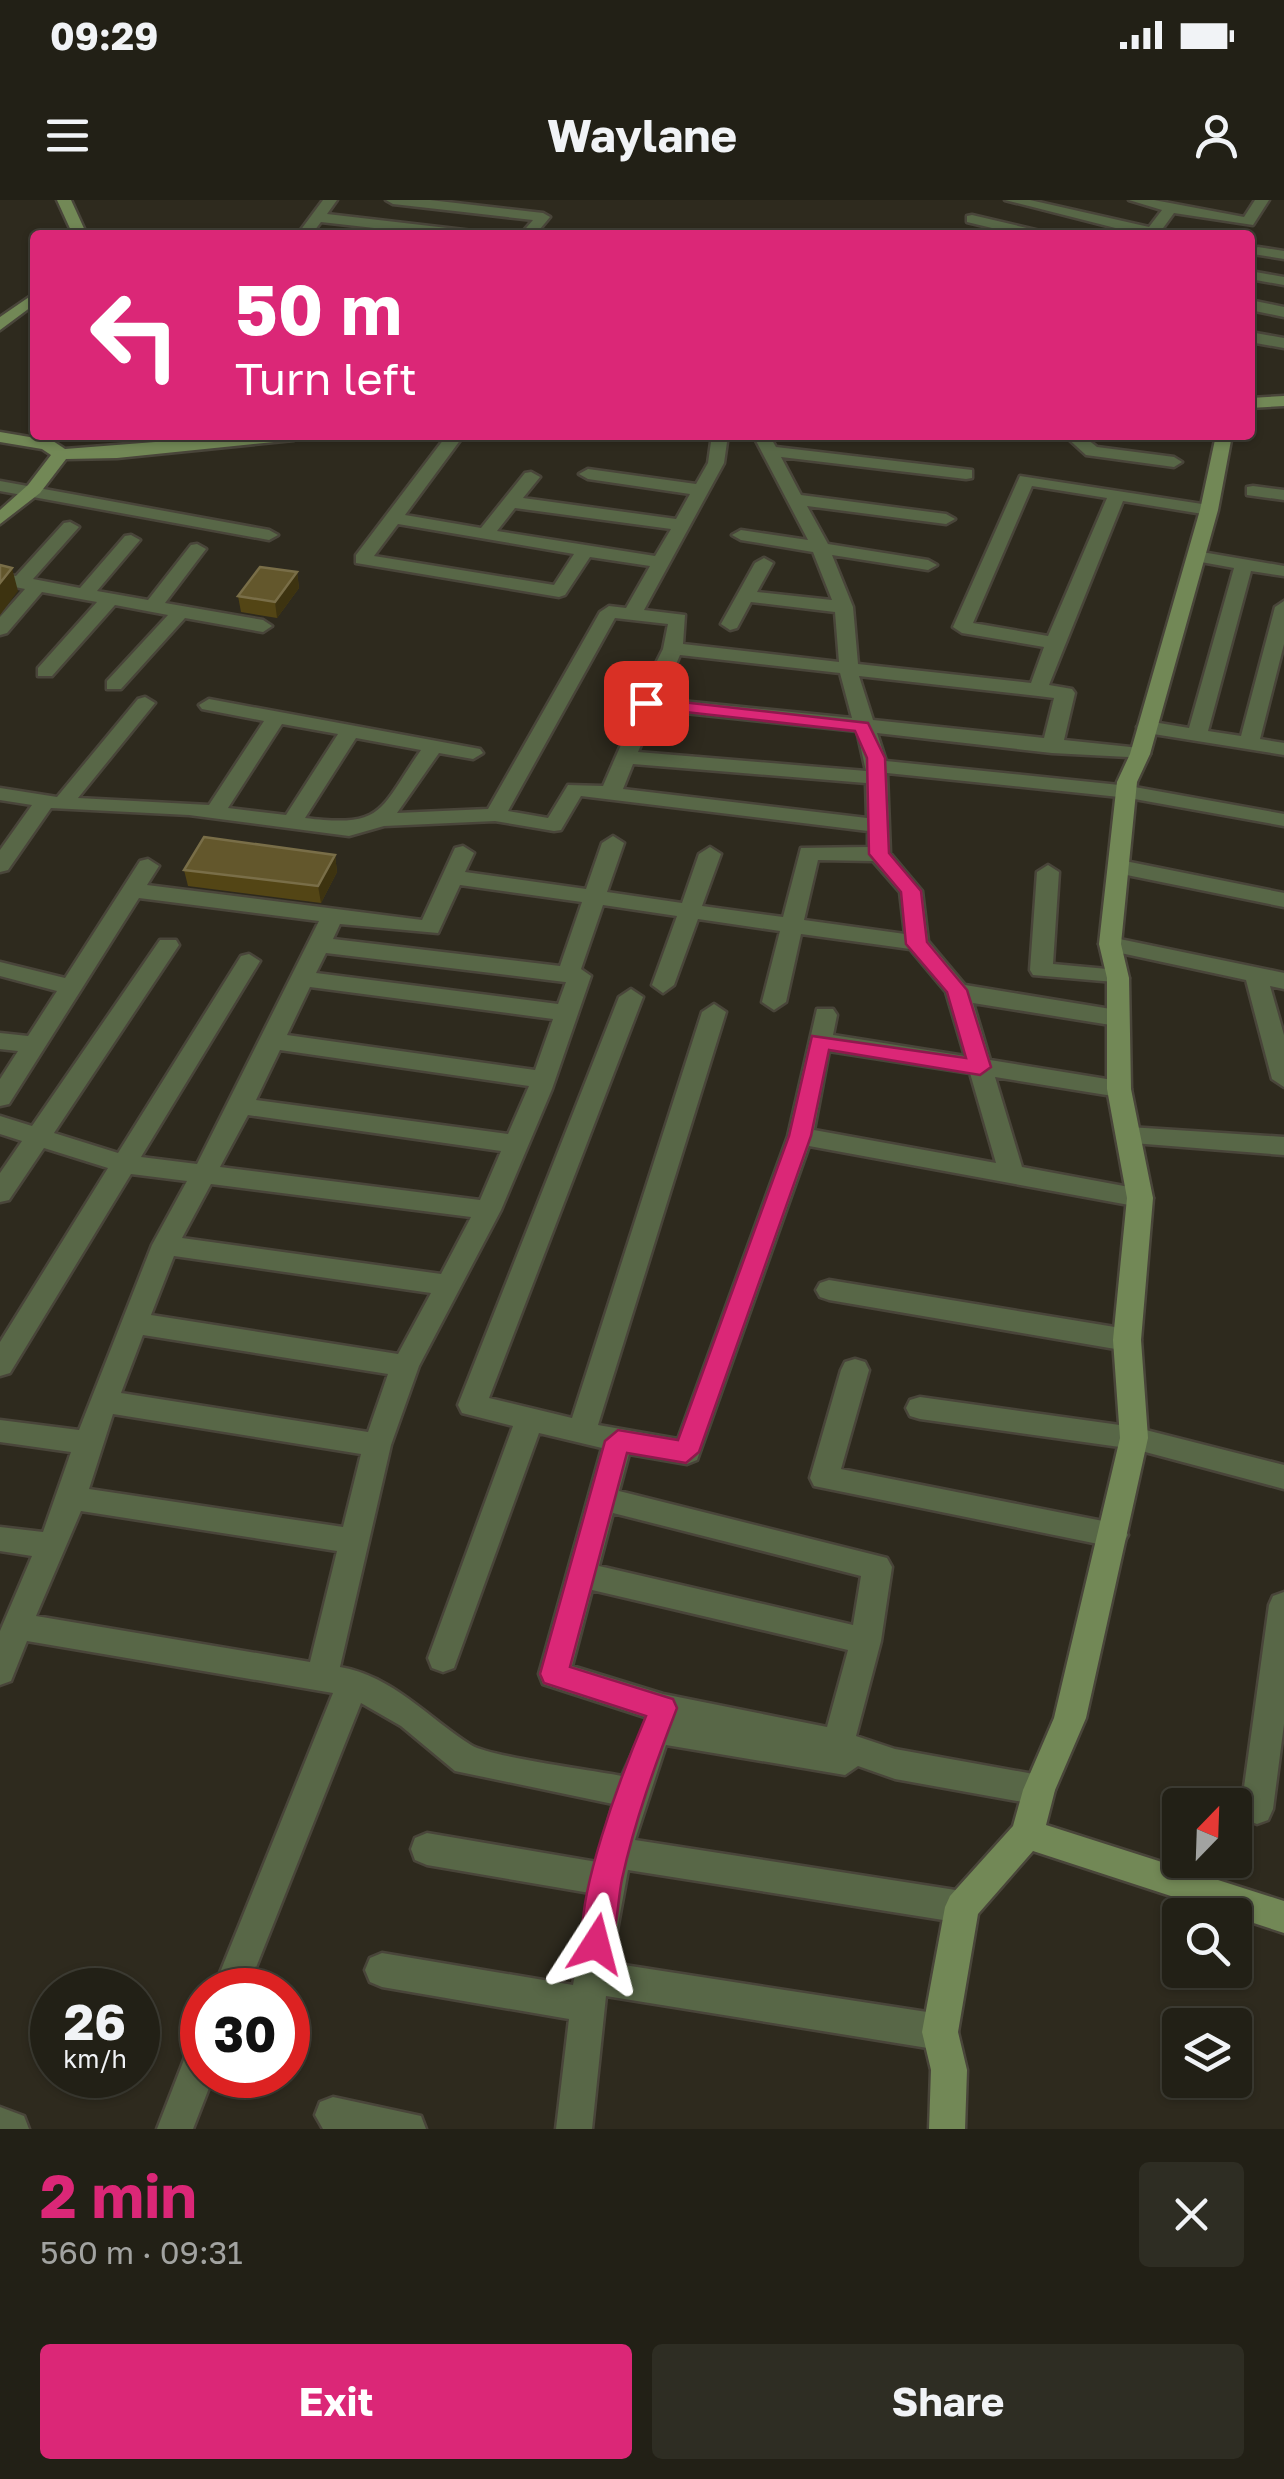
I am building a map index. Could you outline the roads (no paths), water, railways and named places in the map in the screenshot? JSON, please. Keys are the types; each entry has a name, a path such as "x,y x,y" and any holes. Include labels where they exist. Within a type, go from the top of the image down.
{"street":[{"path":"64,200 78,230"},
{"path":"308,230 330,200"},
{"path":"393,200 543,217 531,230"},
{"path":"1012,200 1139,230"},
{"path":"1136,200 1244,229 1262,200"},
{"path":"1154,230 1170,208"},
{"path":"317,217 430,230"},
{"path":"972,219 1018,230"},
{"path":"1258,250 1284,255"},
{"path":"1255,276 1284,281"},
{"path":"0,325 30,301"},
{"path":"1255,307 1284,312"},
{"path":"1255,338 1284,343"},
{"path":"1255,403 1284,401"},
{"path":"0,437 58,452"},
{"path":"82,452 148,440"},
{"path":"0,453 117,453 245,440"},
{"path":"452,440 362,559 559,591 585,551"},
{"path":"632,614 716,463 719,440"},
{"path":"1078,440 1092,451 1174,462"},
{"path":"947,2129 949,2070 940,2032 962,1907 1027,1834 1039,1790 1070,1718 1134,1438 1127,1340 1140,1198 1119,1090 1118,978 1110,944 1129,792 1127,782 1144,740 1210,510 1223,440"},
{"path":"765,443 966,474"},
{"path":"765,443 821,549 844,607 849,669 877,772 879,854 911,891 916,944 957,990 1012,1174"},
{"path":"0,519 34,489 58,452"},
{"path":"588,474 701,490"},
{"path":"485,534 531,477"},
{"path":"1055,643 962,627 1026,480 1210,510"},
{"path":"0,486 34,489 269,535"},
{"path":"1253,490 1284,496"},
{"path":"1038,690 1117,495"},
{"path":"796,500 946,519"},
{"path":"511,502 682,526"},
{"path":"394,518 661,562"},
{"path":"0,629 19,582 70,526"},
{"path":"741,535 928,564"},
{"path":"85,594 131,540"},
{"path":"154,606 197,548"},
{"path":"1196,556 1284,571"},
{"path":"730,624 764,563"},
{"path":"1196,734 1244,565"},
{"path":"19,582 264,626"},
{"path":"745,596 844,607"},
{"path":"45,672 110,599"},
{"path":"1248,742 1284,607"},
{"path":"114,685 181,611"},
{"path":"496,815 609,612 678,619 673,649 646,703 610,794"},
{"path":"673,649 1066,693 1052,746"},
{"path":"0,865 144,702"},
{"path":"646,703 1052,746 1196,734 1284,750"},
{"path":"209,705 474,753"},
{"path":"215,812 277,717"},
{"path":"290,825 350,731"},
{"path":"382,820 434,746"},
{"path":"626,757 1129,792 1284,820"},
{"path":"0,794 53,803 215,812 350,830 382,820 496,815 554,825 575,789 880,826"},
{"path":"568,975 613,842"},
{"path":"133,890 430,928 463,853"},
{"path":"774,1002 809,853 879,854"},
{"path":"663,985 710,854"},
{"path":"0,1098 148,866"},
{"path":"1120,867 1284,900"},
{"path":"1048,872 1042,970 1118,978"},
{"path":"452,877 595,894 689,913 916,944"},
{"path":"0,1671 54,1546 88,1442 164,1245 241,1106 306,979 333,916"},
{"path":"1110,944 1284,981"},
{"path":"0,1194 168,945"},
{"path":"238,1968 338,1680 357,1542 377,1445 405,1366 488,1210 517,1144 580,976 320,946"},
{"path":"0,1366 248,962"},
{"path":"0,968 73,987"},
{"path":"1256,975 1284,1079"},
{"path":"306,979 566,1014"},
{"path":"957,990 977,997 1116,1018"},
{"path":"631,998 472,1405 583,1429 618,1441 686,1452 800,1136 822,1028 980,1067 1119,1090"},
{"path":"583,1429 714,1012"},
{"path":"0,1041 36,1046"},
{"path":"274,1041 543,1080"},
{"path":"241,1106 517,1144"},
{"path":"0,1125 123,1164 488,1210"},
{"path":"800,1136 1140,1198"},
{"path":"1129,1136 1284,1146"},
{"path":"164,1245 448,1285"},
{"path":"829,1290 1127,1340"},
{"path":"132,1324 405,1366"},
{"path":"855,1370 824,1478 1113,1535"},
{"path":"106,1402 377,1445"},
{"path":"920,1408 1134,1438 1284,1475"},
{"path":"443,1658 530,1420"},
{"path":"0,1431 88,1442"},
{"path":"618,1441 554,1674 660,1719 813,1757 895,1764 1039,1790"},
{"path":"72,1498 357,1542"},
{"path":"604,1499 877,1567 866,1642 838,1744"},
{"path":"0,1539 54,1546"},
{"path":"583,1575 866,1642"},
{"path":"1257,1808 1284,1604"},
{"path":"17,1626 338,1680 412,1716 466,1761 630,1792"},
{"path":"660,1719 838,1744 895,1764"},
{"path":"574,2129 589,1991 610,1866 630,1792 660,1719"},
{"path":"1027,1834 1284,1918"},
{"path":"428,1849 962,1907"},
{"path":"382,1970 940,2032"},
{"path":"175,2129 187,2098"},
{"path":"333,2115 408,2129"},
{"path":"0,2125 11,2129"}]}
